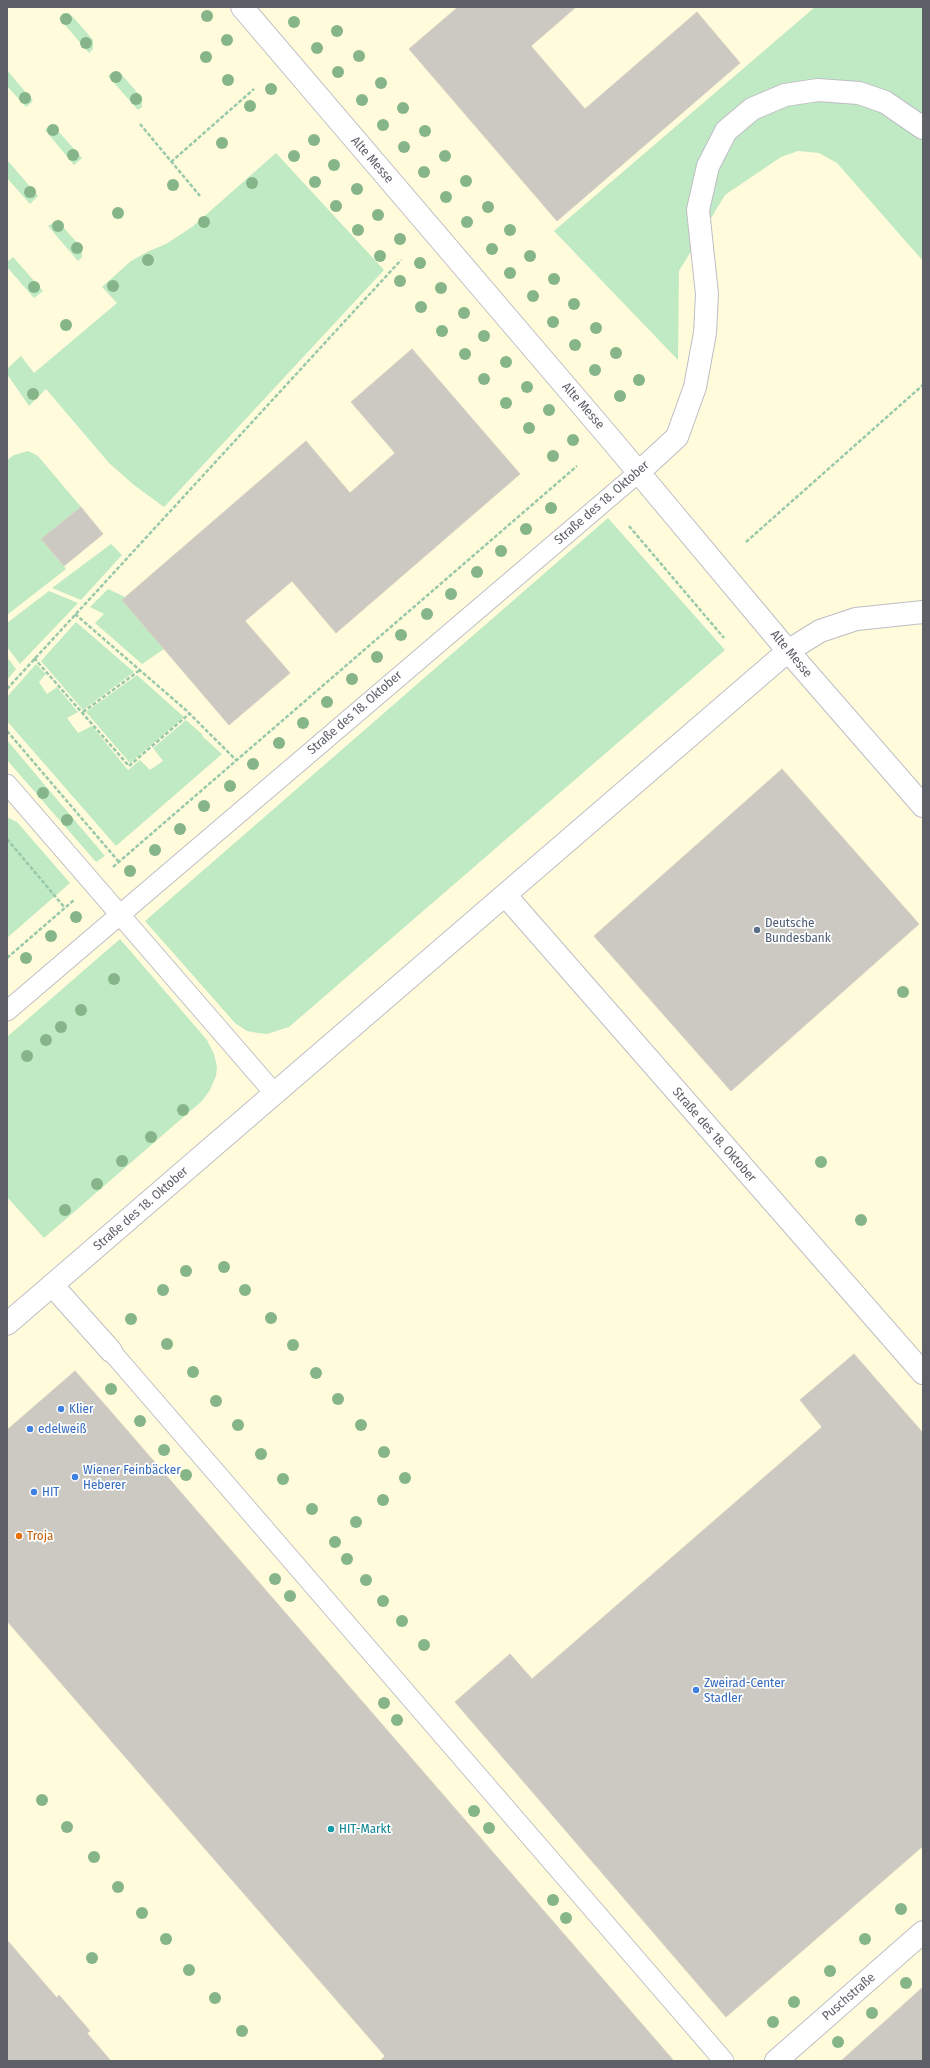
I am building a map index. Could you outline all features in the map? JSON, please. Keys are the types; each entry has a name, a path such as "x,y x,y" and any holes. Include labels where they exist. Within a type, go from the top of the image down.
{"street":[{"name":"Alte Messe","path":"242,7 639,472 788,651 923,806"},
{"name":"Straße des 18. Oktober","path":"639,472 677,438 695,386 705,333 707,294 698,210 708,166 726,131 752,108 785,95 818,90 859,93 885,102 923,128"},
{"name":"Straße des 18. Oktober","path":"7,1324 506,896 788,651 820,631 856,619 923,612"},
{"name":"Straße des 18. Oktober","path":"506,896 923,1373"},
{"path":"52,1285 111,1351"},
{"name":"Puschstraße","path":"776,2061 923,1932"}],"lane":[{"name":"Straße des 18. Oktober","path":"7,1011 639,472"},
{"path":"7,784 275,1094"},
{"path":"111,1351 724,2061"}],"path":[{"path":"171,162 254,89"},
{"path":"140,124 200,196"},
{"path":"7,689 401,260"},
{"path":"746,542 923,385"},
{"path":"7,958 577,466"},
{"path":"629,526 724,638"},
{"path":"75,614 189,714 236,760"},
{"path":"34,658 129,766 189,714"},
{"path":"82,712 140,670"},
{"path":"7,732 119,862"},
{"path":"7,839 65,908"}],"shaded area":[{"path":"7,7 923,7 923,2061 7,2061"}],"green space":[{"path":"815,7 923,7 923,261 837,163 819,153 798,151 781,157 725,195 679,271 678,360 554,231"},
{"path":"64,14 73,17 93,40 93,49 89,53 59,18"},
{"path":"7,70 33,101 26,107 7,86"},
{"path":"113,72 118,72 122,75 142,98 142,107 138,110 108,76"},
{"path":"52,124 82,158 74,165 45,130"},
{"path":"276,153 384,270 164,507 134,485 109,463 46,389 29,406 7,374 7,369 21,356 34,373 117,303 102,287 131,261 166,244 192,227"},
{"path":"9,162 38,196 30,204 7,178 7,163"},
{"path":"53,223 58,223 62,226 82,248 82,257 78,261 48,226"},
{"path":"13,257 43,291 34,298 7,267 7,262"},
{"path":"28,451 38,456 81,507 41,539 66,569 7,615 7,460 14,455"},
{"path":"608,518 725,650 289,1027 267,1034 247,1031 235,1023 145,921"},
{"path":"111,544 122,555 81,600 52,588"},
{"path":"108,589 125,597 122,600 164,649 142,664 95,623 104,614 90,607"},
{"path":"49,591 78,603 20,664 7,647 7,623"},
{"path":"76,622 134,672 83,710 41,661"},
{"path":"7,657 16,669 7,680"},
{"path":"36,664 46,674 39,682 47,694 57,687 78,712 67,718 78,733 92,726 128,770 140,760 150,770 163,761 153,748 186,720 222,754 116,846 7,721 7,697"},
{"path":"137,675 184,717 130,763 86,712"},
{"path":"7,740 105,856 96,862 7,760"},
{"path":"7,817 17,822 70,883 7,938"},
{"path":"120,939 207,1040 214,1054 217,1067 216,1076 210,1090 202,1101 44,1238 7,1197 7,1037"}],"building":[{"path":"458,7 576,7 531,46 585,109 697,12 740,63 557,221 409,49"},
{"path":"412,349 520,474 336,633 292,581 245,621 290,673 229,725 122,600 306,441 350,493 395,453 351,402"},
{"path":"81,507 103,534 64,566 41,539"},
{"name":"Deutsche Bundesbank","path":"782,769 919,924 731,1091 594,936"},
{"name":"Zweirad-Center Stadler","path":"854,1354 923,1433 923,1846 726,2017 455,1702 510,1654 532,1679 822,1427 800,1400"},
{"name":"HIT-Markt","path":"75,1371 674,2061 380,2061 385,2056 7,1621 7,1430"},
{"path":"7,1940 57,1998 59,1995 90,2031 87,2033 111,2061 7,2061"},
{"path":"923,1987 923,2061 841,2061"}],"place":[{"name":"Deutsche Bundesbank","path":"757,930"},
{"name":"Klier","path":"61,1409"},
{"name":"edelweiß","path":"30,1429"},
{"name":"Wiener Feinbäcker Heberer","path":"75,1477"},
{"name":"HIT","path":"34,1492"},
{"name":"Troja","path":"19,1536"},
{"name":"Zweirad-Center Stadler","path":"696,1690"},
{"name":"HIT-Markt","path":"331,1829"}]}
